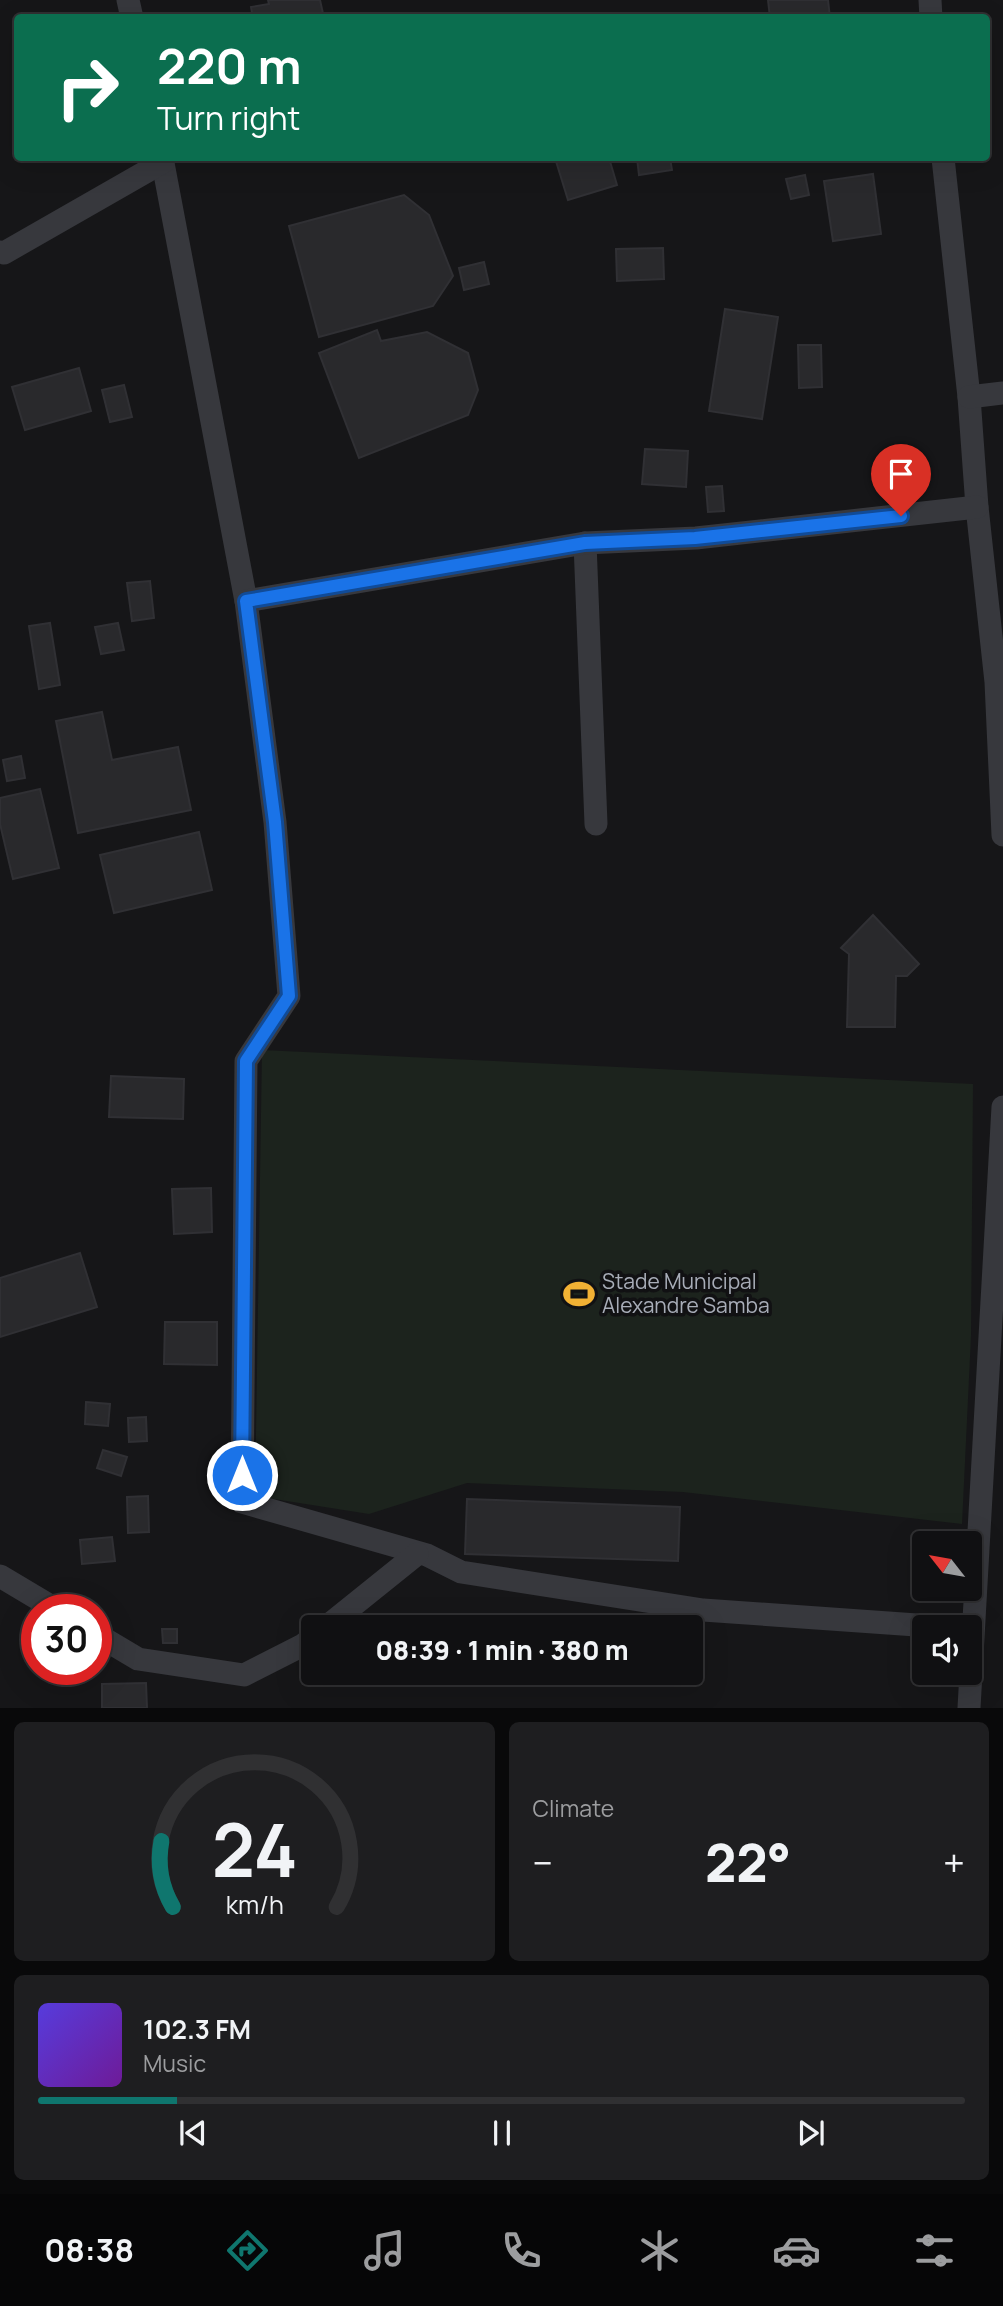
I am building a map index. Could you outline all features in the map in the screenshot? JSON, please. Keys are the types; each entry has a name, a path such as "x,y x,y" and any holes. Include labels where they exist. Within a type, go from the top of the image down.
{"street":[{"path":"0,252 4,253 160,161"},
{"path":"162,161 246,601 275,822 289,996 246,1061 242,1502 427,1555 461,1572 702,1610 912,1624"},
{"path":"943,161 996,682 1003,835"},
{"path":"969,397 1003,393"},
{"path":"246,601 585,543 695,538 977,507"},
{"path":"585,543 596,824"},
{"path":"969,1615 1003,1107"},
{"path":"341,1615 417,1554"},
{"path":"0,1576 30,1594"},
{"path":"112,1644 138,1659 244,1675 301,1646"},
{"path":"969,1685 969,1707"}],"shaded area":[{"path":"262,1050 973,1084 971,1336 962,1524 683,1492 467,1483 369,1514 255,1496"}],"building":[{"path":"268,0 320,0 323,14 252,14 251,7 269,4"},
{"path":"768,0 828,0 830,14 770,14"},
{"path":"556,161 610,161 617,185 568,200"},
{"path":"637,161 670,161 672,170 639,175"},
{"path":"873,174 881,234 833,241 824,181"},
{"path":"805,175 809,195 791,199 786,179"},
{"path":"404,195 429,215 453,276 433,306 319,337 289,226"},
{"path":"663,248 664,279 617,281 616,249"},
{"path":"484,262 489,284 464,290 459,268"},
{"path":"725,309 778,317 762,419 709,411"},
{"path":"377,330 381,341 427,332 468,353 478,390 468,415 359,458 319,353"},
{"path":"798,345 821,345 822,387 799,388"},
{"path":"79,368 91,411 25,430 12,387"},
{"path":"124,385 132,417 110,422 102,390"},
{"path":"645,449 688,451 686,487 642,484"},
{"path":"722,486 724,511 708,512 706,487"},
{"path":"150,581 154,618 132,621 127,583"},
{"path":"50,623 60,685 39,689 29,626"},
{"path":"118,623 124,650 101,654 95,627"},
{"path":"102,712 112,760 178,747 191,810 78,833 56,721"},
{"path":"21,756 25,778 7,781 3,760"},
{"path":"40,789 59,868 13,879 0,824 0,798"},
{"path":"199,832 212,890 114,913 100,855"},
{"path":"873,915 919,964 907,976 896,976 895,1027 847,1027 849,954 841,948"},
{"path":"111,1076 184,1079 183,1119 109,1117"},
{"path":"211,1188 212,1232 174,1234 172,1189"},
{"path":"80,1253 97,1307 0,1337 0,1278"},
{"path":"165,1322 217,1322 217,1365 164,1364"},
{"path":"86,1402 110,1404 108,1426 85,1424"},
{"path":"146,1417 147,1441 129,1442 128,1418"},
{"path":"103,1450 127,1457 121,1476 97,1468"},
{"path":"148,1496 149,1532 128,1533 127,1497"},
{"path":"467,1499 680,1507 678,1561 465,1554"},
{"path":"112,1537 115,1561 82,1564 80,1540"},
{"path":"162,1629 177,1629 177,1643 163,1643"},
{"path":"146,1683 147,1708 102,1708 102,1685"}],"place":[{"name":"Stade Municipal Alexandre Samba","path":"579,1294"}],"route":[{"path":"242,1475 246,1061 289,996 275,822 246,601 585,543 695,538 901,516"}]}
